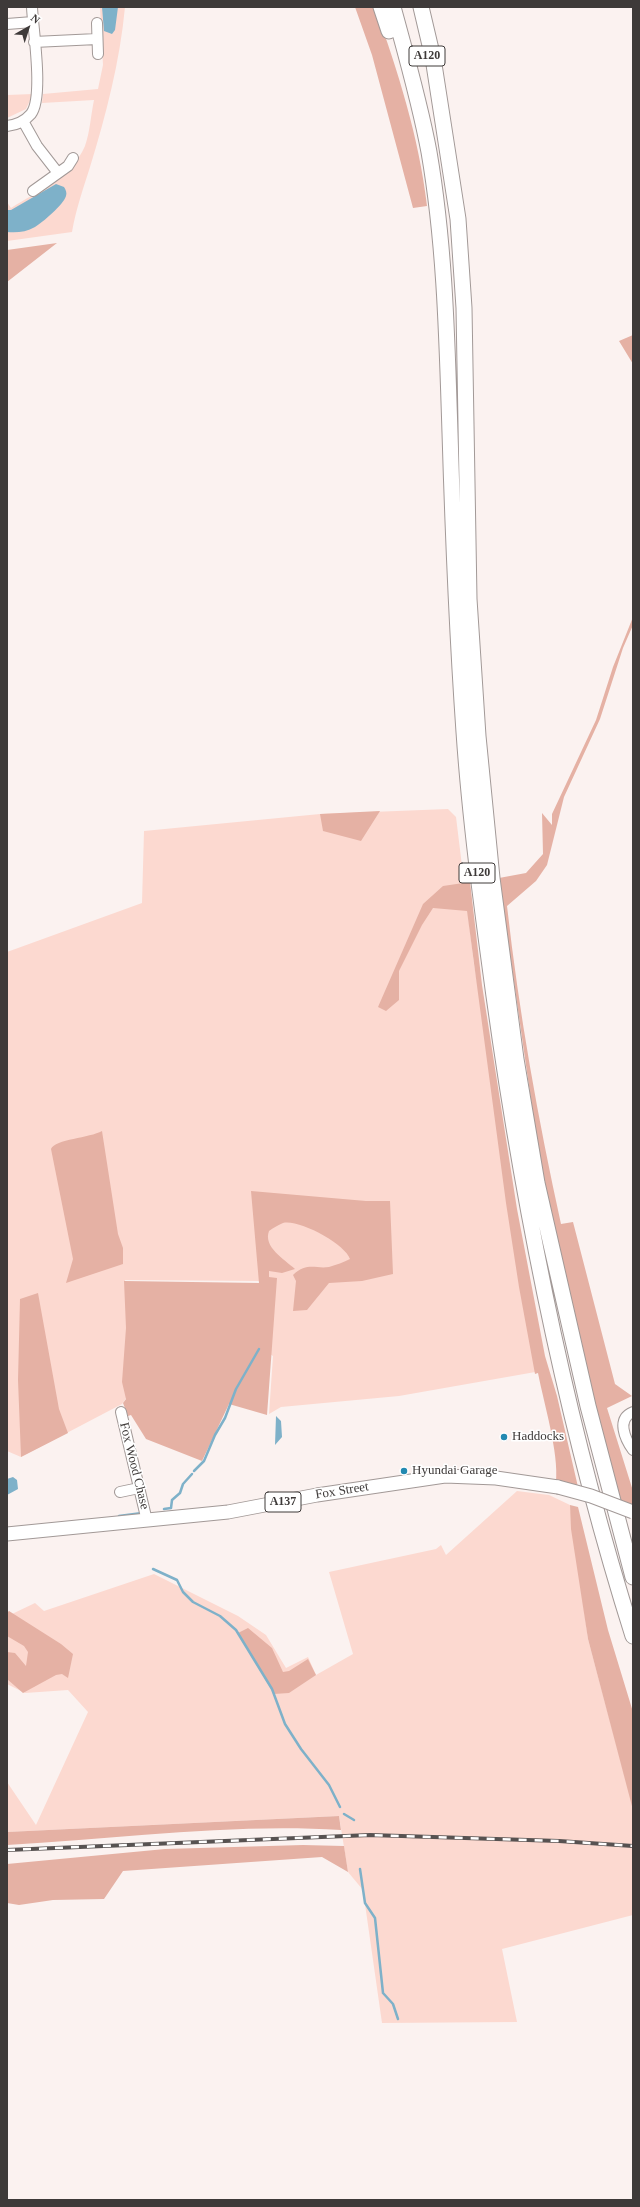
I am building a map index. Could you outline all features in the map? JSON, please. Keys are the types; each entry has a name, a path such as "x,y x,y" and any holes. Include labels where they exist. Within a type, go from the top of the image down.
{"highway":[{"name":"A120","path":"382,7 391,36 418,96"},
{"name":"A120","path":"393,7 418,96 432,170 446,318 455,573 470,800 477,874 505,1076 547,1308 578,1443 612,1569 633,1636"},
{"name":"A120","path":"413,7 442,106"},
{"name":"A120","path":"421,7 434,58 458,219 462,278 469,599 478,736 493,886 516,1059 537,1183 588,1406 633,1577"}],"main road":[{"name":"Fox Street","path":"7,1534 145,1514 228,1512 324,1494 445,1476 496,1478 558,1487 604,1501 633,1512"}],"street":[{"path":"7,126 23,121 31,113 37,98 32,7"},
{"path":"7,24 33,22"},
{"path":"96,23 98,54"},
{"path":"34,42 97,39"},
{"path":"23,121 37,146 58,174"},
{"path":"33,191 68,166 73,158"},
{"name":"Fox Wood Chase","path":"121,1412 145,1514"},
{"path":"633,1412 624,1418 623,1423 627,1441 633,1450"},
{"path":"120,1492 139,1488"}],"shaded area":[{"path":"100,7 125,7 123,27 107,108 72,232 7,241 7,202 11,208 63,175 79,157 87,141 94,100 42,103 43,94 98,89 103,65"},
{"path":"355,7 375,7 407,105 419,155 427,206 413,208 372,55"},
{"path":"33,94 26,109 7,118 7,95"},
{"path":"57,243 7,282 7,250"},
{"path":"633,335 633,364 619,341"},
{"path":"633,617 633,625 623,648 600,719 564,797 547,865 536,881 507,906 517,986 530,1066 561,1224 573,1222 615,1384 632,1396 607,1408 633,1491 633,1507 610,1497 546,1204 499,878 526,873 543,854 542,813 552,825 552,814 596,720 613,667"},
{"path":"448,809 456,817 474,964 541,1371 399,1396 281,1407 269,1414 273,1356 259,1347 260,1281 125,1280 127,1306 127,1397 122,1404 21,1457 7,1451 7,952 142,903 144,831 320,814"},
{"path":"380,811 361,841 323,831 320,814"},
{"path":"470,882 482,985 517,1209 545,1356 557,1396 578,1487 556,1482 553,1443 538,1373 535,1374 519,1287 506,1203 467,911 433,908 422,925 399,971 399,1000 386,1011 378,1007 423,904 443,886"},
{"path":"102,1131 118,1234 123,1248 123,1264 66,1283 73,1259 51,1149 59,1143"},
{"path":"251,1191 366,1201 390,1201 393,1274 362,1281 329,1283 307,1310 293,1311 296,1281 293,1275 307,1267 329,1267 350,1259 340,1246 321,1234 300,1225 283,1223 269,1231 268,1237 272,1247 280,1257 295,1269 282,1273 269,1271 269,1277 277,1278 267,1415 229,1404 202,1461 146,1439 131,1415 128,1416 123,1403 126,1399 122,1382 126,1328 124,1281 259,1283"},
{"path":"38,1293 59,1409 68,1433 21,1457 18,1380 20,1299"},
{"path":"517,1491 549,1495 570,1505 588,1639 633,1807 633,1915 502,1949 517,2022 382,2023 363,1890 348,1872 339,1816 7,1832 7,1782 36,1825 88,1712 68,1690 25,1693 7,1684 7,1613 9,1611 12,1614 35,1603 44,1611 154,1574 238,1616 266,1635 286,1668 308,1657 316,1675 353,1654 329,1572 436,1549 441,1545 446,1555"},
{"path":"570,1505 578,1507 608,1630 633,1712 633,1810 588,1639 571,1529"},
{"path":"9,1611 61,1644 73,1654 68,1678 62,1674 56,1675 23,1693 7,1679 7,1652 15,1653 26,1666 28,1652 24,1646 7,1636 7,1613"},
{"path":"248,1628 272,1648 283,1672 289,1671 308,1659 316,1675 289,1693 274,1694 238,1633"},
{"path":"339,1816 341,1830 299,1828 216,1830 7,1845 7,1832"},
{"path":"303,1845 344,1846 348,1872 322,1857 123,1871 104,1899 53,1900 19,1905 7,1903 7,1864 165,1849"}],"water":[{"path":"102,7 118,7 115,30 112,34 104,31"},
{"path":"56,184 64,187 66,195 61,204 52,213 32,229 21,232 7,232 7,210 11,210"},
{"path":"276,1416 281,1421 282,1437 275,1445"},
{"path":"13,1477 17,1480 18,1489 7,1495 7,1479"}],"waterway":[{"path":"194,1471 204,1461 215,1435 225,1418 236,1389 259,1349"},
{"path":"164,1509 171,1508 172,1500 180,1493 183,1484 192,1474"},
{"path":"119,1516 142,1513"},
{"path":"153,1569 177,1580 183,1592 193,1602 220,1616 236,1630 272,1689 285,1724 301,1749 329,1785 340,1807"},
{"path":"344,1814 354,1820"},
{"path":"360,1869 365,1903 375,1918 383,1993 393,2004 398,2019"}],"railway":[{"path":"7,1850 370,1835 559,1841 633,1846"}],"place":[{"name":"Haddocks","path":"504,1437"},
{"name":"Hyundai Garage","path":"404,1471"}]}
